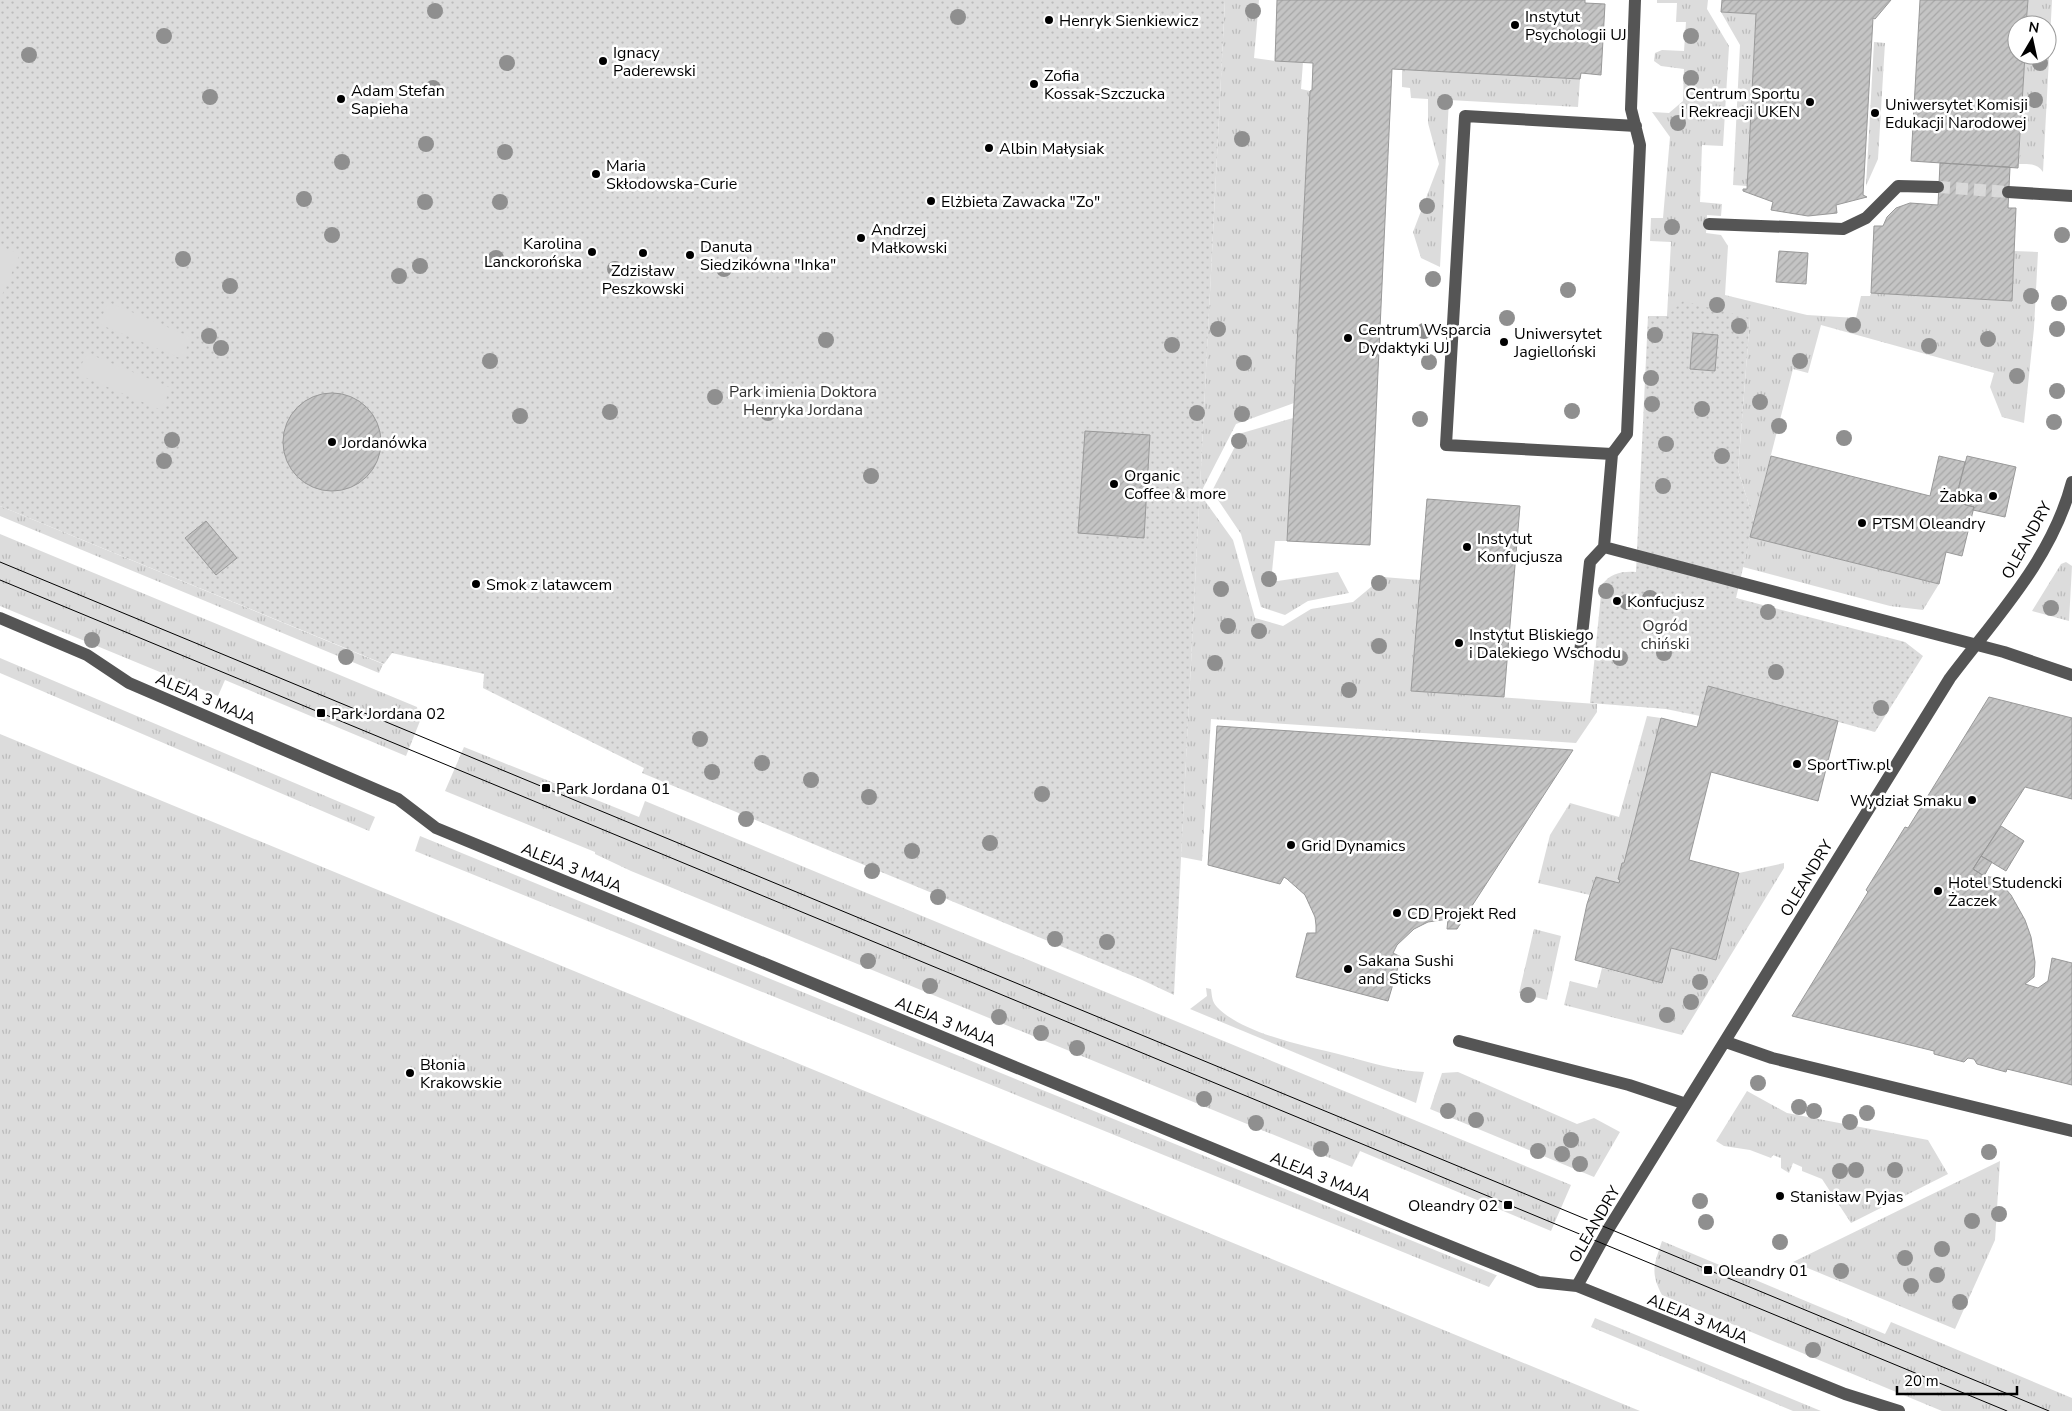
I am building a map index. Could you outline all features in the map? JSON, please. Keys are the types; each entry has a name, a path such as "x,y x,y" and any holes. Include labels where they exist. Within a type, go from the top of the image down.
{"street":[{"path":"1580,652 1590,562 1604,547 1612,454 1627,434 1640,145 1631,109 1635,0"},
{"path":"1612,454 1446,446 1466,116 1636,126"},
{"path":"1709,224 1842,229 1866,218 1898,186 1938,187"},
{"path":"2008,192 2072,196"},
{"name":"OLEANDRY","path":"1577,1286 1609,1228 1726,1042 1827,873 1950,678 2035,566 2071,492"},
{"path":"1604,547 1975,644 2072,675"},
{"name":"ALEJA 3 MAJA","path":"0,618 87,654 129,683 398,799 436,828 1539,1282 1577,1286 1845,1394 1899,1411"},
{"path":"1458,1042 1629,1085 1686,1104"},
{"path":"1726,1042 1772,1058 2072,1131"}],"green space":[{"name":"Park imienia Doktora Henryka Jordana","path":"0,0 1225,0 1174,995 1140,979 642,773 644,768 483,688 484,674 392,653 384,664 0,506"},
{"path":"1225,0 1259,0 1254,58 1303,62 1301,89 1310,91 1294,403 1236,424 1200,494 1233,540 1255,618 1283,626 1311,609 1353,602 1383,577 1420,580 1411,691 1597,704 1597,712 1576,743 1211,719 1202,861 1181,857"},
{"path":"1657,0 1708,0 1707,9 1729,46 1723,146 1702,145 1700,202 1722,204 1721,216 1707,215 1706,233 1721,235 1728,246 1725,295 1807,315 1856,318 1861,296 1870,296 1871,293 2011,301 2014,251 2038,252 2034,328 2024,423 2002,417 1990,387 1994,373 1821,325 1808,373 1793,369 1754,521 1738,470 1750,318 1667,316 1671,242 1650,241 1651,218 1663,218 1670,137 1652,112 1669,113 1683,101 1684,69 1661,66 1654,61 1655,53 1662,50 1684,51 1686,22 1676,22 1677,3 1657,3"},
{"path":"2028,0 2052,0 2051,15 2027,15"},
{"path":"1721,12 1756,14 1747,186 1733,185 1740,45"},
{"path":"1874,42 1885,43 1878,159 1866,186"},
{"path":"2024,65 2049,65 2043,172 2041,169 2029,164 2019,164"},
{"path":"1402,69 1580,79 1578,107 1449,100 1440,267 1421,258 1413,232 1439,164 1428,123 1428,99 1411,98 1410,88 1402,87"},
{"path":"0,246 20,254 0,300"},
{"name":"Ogród chiński","path":"1683,301 1750,318 1738,470 1754,521 1736,598 1905,642 1923,656 1875,732 1708,686 1700,716 1666,709 1590,703 1602,585 1609,578 1617,574 1636,572 1648,316 1667,316"},
{"path":"108,302 191,337 182,359 99,324"},
{"path":"87,353 171,388 161,410 77,374"},
{"path":"1293,418 1287,541 1275,541 1271,582 1338,572 1349,593 1308,601 1285,615 1261,607 1241,534 1212,491 1242,433"},
{"path":"0,506 383,664 379,673 0,516"},
{"path":"0,534 417,707 420,721 406,756 225,680 218,696 0,606"},
{"path":"1750,537 1939,584 1923,610 1890,606 1743,567"},
{"path":"2066,562 2072,566 2069,621 2032,611 2061,564"},
{"path":"0,658 375,817 369,831 0,673"},
{"path":"1647,716 1661,718 1624,863 1622,863 1618,879 1620,880 1619,883 1596,877 1590,895 1538,883 1550,835 1570,803 1619,817"},
{"name":"Błonia Krakowskie","path":"0,734 1640,1411 0,1411"},
{"path":"464,747 639,817 645,801 1571,1185 1551,1231 1360,1151 1352,1167 631,871 595,854 595,852 445,791"},
{"path":"420,836 1497,1275 1489,1287 415,851"},
{"path":"1784,863 1784,868 1682,1035 1564,1005 1570,981 1597,988 1602,968 1661,983 1671,948 1716,960 1739,873"},
{"path":"1534,929 1561,936 1547,1000 1519,993"},
{"path":"1206,988 1211,989 1213,1001 1217,1007 1242,1025 1258,1032 1383,1066 1424,1072 1416,1103 1190,1009 1207,996"},
{"path":"1458,1072 1577,1124 1594,1118 1620,1132 1594,1177 1430,1109 1442,1073"},
{"path":"1747,1091 1787,1113 1928,1140 1948,1174 1851,1223 1822,1179 1802,1171 1802,1167 1793,1163 1789,1173 1781,1168 1781,1158 1773,1155 1771,1158 1750,1150 1724,1146 1716,1141"},
{"path":"2000,1161 1995,1240 1955,1329 1793,1262"},
{"path":"1662,1241 1885,1334 1891,1322 2072,1398 2072,1411 1942,1411 1662,1295 1656,1280 1655,1268"},
{"path":"1595,1318 1821,1411 1793,1411 1591,1327"}],"building":[{"path":"1277,0 1585,0 1585,3 1605,4 1601,75 1581,73 1580,79 1392,69 1370,545 1287,541 1313,63 1275,61"},
{"name":"Centrum Sportu i Rekreacji UKEN","path":"1722,0 1891,0 1875,19 1873,18 1863,195 1867,197 1836,205 1837,213 1808,216 1771,210 1773,202 1743,191 1743,189 1747,189 1756,14 1721,12"},
{"path":"1920,0 2028,0 2027,15 2007,15 2007,65 2024,65 2018,168 1911,161"},
{"path":"1940,163 2010,167 2008,208 2016,208 2012,301 1871,293 1874,226 1883,226 1887,217 1896,208 1910,203 1938,205"},
{"path":"1779,251 1808,253 1806,284 1776,282"},
{"path":"1693,333 1718,335 1715,371 1690,369"},
{"name":"Jordanówka","path":"332,393 351,396 367,407 378,423 381,442 378,461 367,477 351,488 332,491 313,488 297,477 286,461 283,442 286,423 297,407 313,396"},
{"name":"Organic Coffee & more","path":"1085,431 1150,435 1144,538 1078,533"},
{"name":"PTSM Oleandry","path":"1771,456 1930,496 1939,456 1965,462 1955,502 1974,507 1962,556 1946,552 1939,584 1750,537"},
{"path":"1967,456 2016,467 2005,517 1973,510 1974,507 1955,502"},
{"path":"1427,499 1520,506 1504,697 1411,691"},
{"path":"206,521 237,558 216,575 185,538"},
{"path":"1708,686 1838,721 1818,801 1711,772 1689,860 1739,873 1716,960 1671,948 1662,983 1575,960 1587,904 1596,877 1619,883 1620,880 1618,879 1622,863 1624,863 1661,718 1697,727"},
{"name":"Hotel Studencki Żaczek","path":"1989,697 2072,718 2072,799 2025,787 1973,869 1984,876 1996,878 2011,895 2025,920 2031,937 2035,962 2034,977 2025,984 2038,988 2048,981 2052,958 2072,963 2072,1085 2007,1069 2006,1072 1977,1064 1974,1059 1968,1058 1964,1062 1934,1054 1934,1051 1792,1016 1868,892 1866,890 1905,827 1908,828"},
{"path":"1217,726 1573,750 1457,929 1447,929 1448,919 1428,922 1414,929 1397,945 1393,953 1401,957 1388,1001 1296,977 1307,933 1316,933 1316,925 1315,917 1305,895 1287,879 1284,877 1280,884 1208,865"},
{"path":"2001,826 2024,841 2006,871 1981,856"},
{"path":"1981,856 1992,862 1984,876 1973,869"}],"tunnel":[{"path":"1938,187 2008,192"}],"tram line":[{"path":"0,562 2049,1411"},
{"path":"0,580 2007,1411"}],"place":[{"name":"Henryk Sienkiewicz","path":"1049,20"},
{"name":"Instytut Psychologii UJ","path":"1515,25"},
{"name":"Ignacy Paderewski","path":"603,61"},
{"name":"Zofia Kossak-Szczucka","path":"1034,84"},
{"name":"Adam Stefan Sapieha","path":"341,99"},
{"name":"Centrum Sportu i Rekreacji UKEN","path":"1810,102"},
{"name":"Uniwersytet Komisji Edukacji Narodowej","path":"1875,113"},
{"name":"Albin Małysiak","path":"989,148"},
{"name":"Maria Skłodowska-Curie","path":"596,174"},
{"name":"Elżbieta Zawacka \"Zo\"","path":"931,201"},
{"name":"Andrzej Małkowski","path":"861,238"},
{"name":"Karolina Lanckorońska","path":"592,252"},
{"name":"Zdzisław Peszkowski","path":"643,253"},
{"name":"Danuta Siedzikówna \"Inka\"","path":"690,255"},
{"name":"Centrum Wsparcia Dydaktyki UJ","path":"1348,338"},
{"name":"Uniwersytet Jagielloński","path":"1504,342"},
{"name":"Jordanówka","path":"332,442"},
{"name":"Organic Coffee & more","path":"1114,484"},
{"name":"Żabka","path":"1993,496"},
{"name":"PTSM Oleandry","path":"1862,523"},
{"name":"Instytut Konfucjusza","path":"1467,547"},
{"name":"Smok z latawcem","path":"476,584"},
{"name":"Konfucjusz","path":"1617,601"},
{"name":"Instytut Bliskiego i Dalekiego Wschodu","path":"1459,643"},
{"name":"Park Jordana 02","path":"321,713"},
{"name":"SportTiw.pl","path":"1797,764"},
{"name":"Park Jordana 01","path":"546,788"},
{"name":"Wydział Smaku","path":"1972,800"},
{"name":"Grid Dynamics","path":"1291,845"},
{"name":"Hotel Studencki Żaczek","path":"1938,891"},
{"name":"CD Projekt Red","path":"1397,913"},
{"name":"Sakana Sushi and Sticks","path":"1348,969"},
{"name":"Błonia Krakowskie","path":"410,1073"},
{"name":"Stanisław Pyjas","path":"1780,1196"},
{"name":"Oleandry 02","path":"1508,1205"},
{"name":"Oleandry 01","path":"1708,1270"}]}
